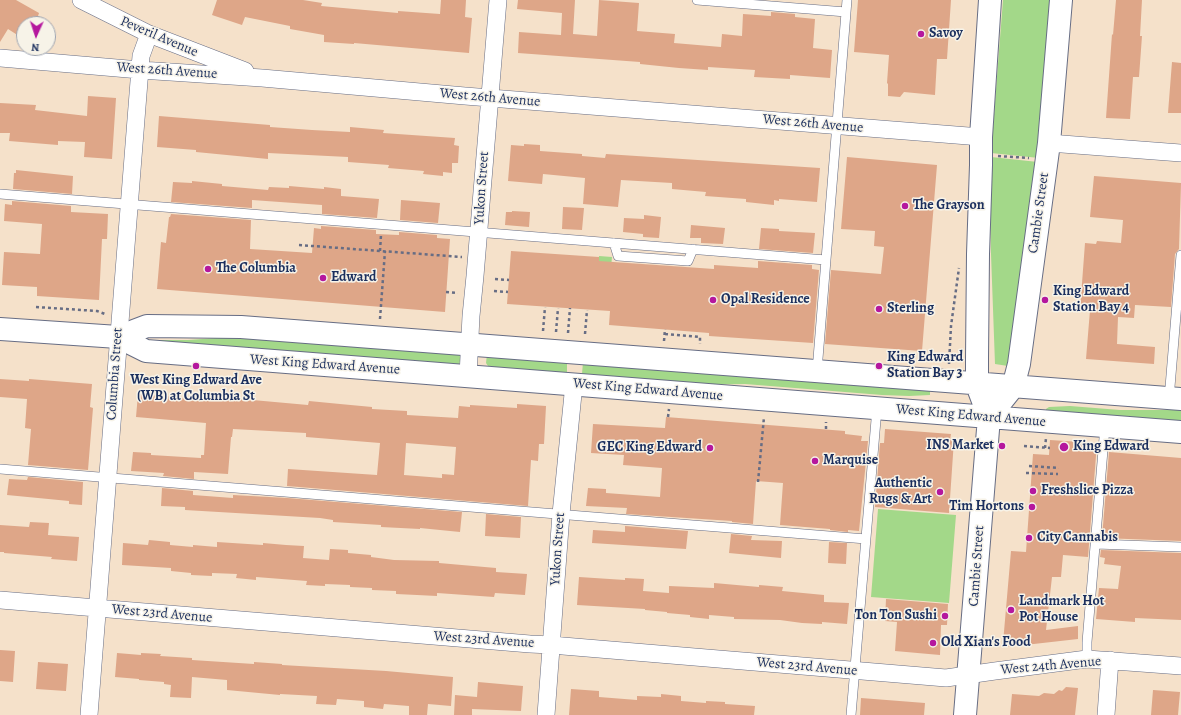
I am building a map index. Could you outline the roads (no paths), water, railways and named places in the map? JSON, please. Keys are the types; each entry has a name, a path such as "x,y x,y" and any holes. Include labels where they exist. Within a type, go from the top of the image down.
{"main road":[{"name":"Cambie Street","path":"966,715 989,417 978,385 978,254 981,137 990,0"},
{"name":"Cambie Street","path":"989,417 1013,387 1019,364 1042,151 1061,0"},
{"name":"West King Edward Avenue","path":"118,337 147,326 241,328 1175,399"},
{"name":"West King Edward Avenue","path":"0,329 118,337 146,351 1181,432"}],"street":[{"name":"Peveril Avenue","path":"81,0 149,34 262,78"},
{"name":"Yukon Street","path":"468,376 471,316 498,0"},
{"name":"Columbia Street","path":"89,715 141,56 149,34"},
{"name":"West 26th Avenue","path":"0,58 981,137"},
{"path":"1042,151 1181,154"},
{"name":"Yukon Street","path":"546,715 561,514 574,384"},
{"name":"West 23rd Avenue","path":"0,600 946,678 969,674"},
{"name":"West 24th Avenue","path":"969,674 1086,660 1110,660 1181,666"},
{"path":"1106,715 1110,660"}],"lane":[{"path":"697,0 846,12"},
{"path":"818,371 847,0"},
{"path":"0,194 826,260"},
{"path":"1175,399 1181,255"},
{"path":"851,715 877,408"},
{"path":"1086,660 1105,426"},
{"path":"0,469 866,539"},
{"path":"1096,544 1181,547"}],"place":[{"name":"Savoy","path":"921,34"},
{"name":"The Grayson","path":"905,206"},
{"name":"The Columbia","path":"208,269"},
{"name":"Edward","path":"323,278"},
{"name":"Opal Residence","path":"713,300"},
{"name":"King Edward Station Bay 4","path":"1045,300"},
{"name":"Sterling","path":"879,309"},
{"name":"West King Edward Ave (WB) at Columbia St","path":"196,366"},
{"name":"King Edward Station Bay 3","path":"879,366"},
{"name":"INS Market","path":"1002,446"},
{"name":"King Edward","path":"1064,447"},
{"name":"GEC King Edward","path":"710,448"},
{"name":"Marquise","path":"815,461"},
{"name":"Freshslice Pizza","path":"1033,491"},
{"name":"Authentic Rugs & Art","path":"940,492"},
{"name":"Tim Hortons","path":"1032,507"},
{"name":"City Cannabis","path":"1029,538"},
{"name":"Landmark Hot Pot House","path":"1011,610"},
{"name":"Ton Ton Sushi","path":"945,616"},
{"name":"Old Xian's Food","path":"933,643"}]}
